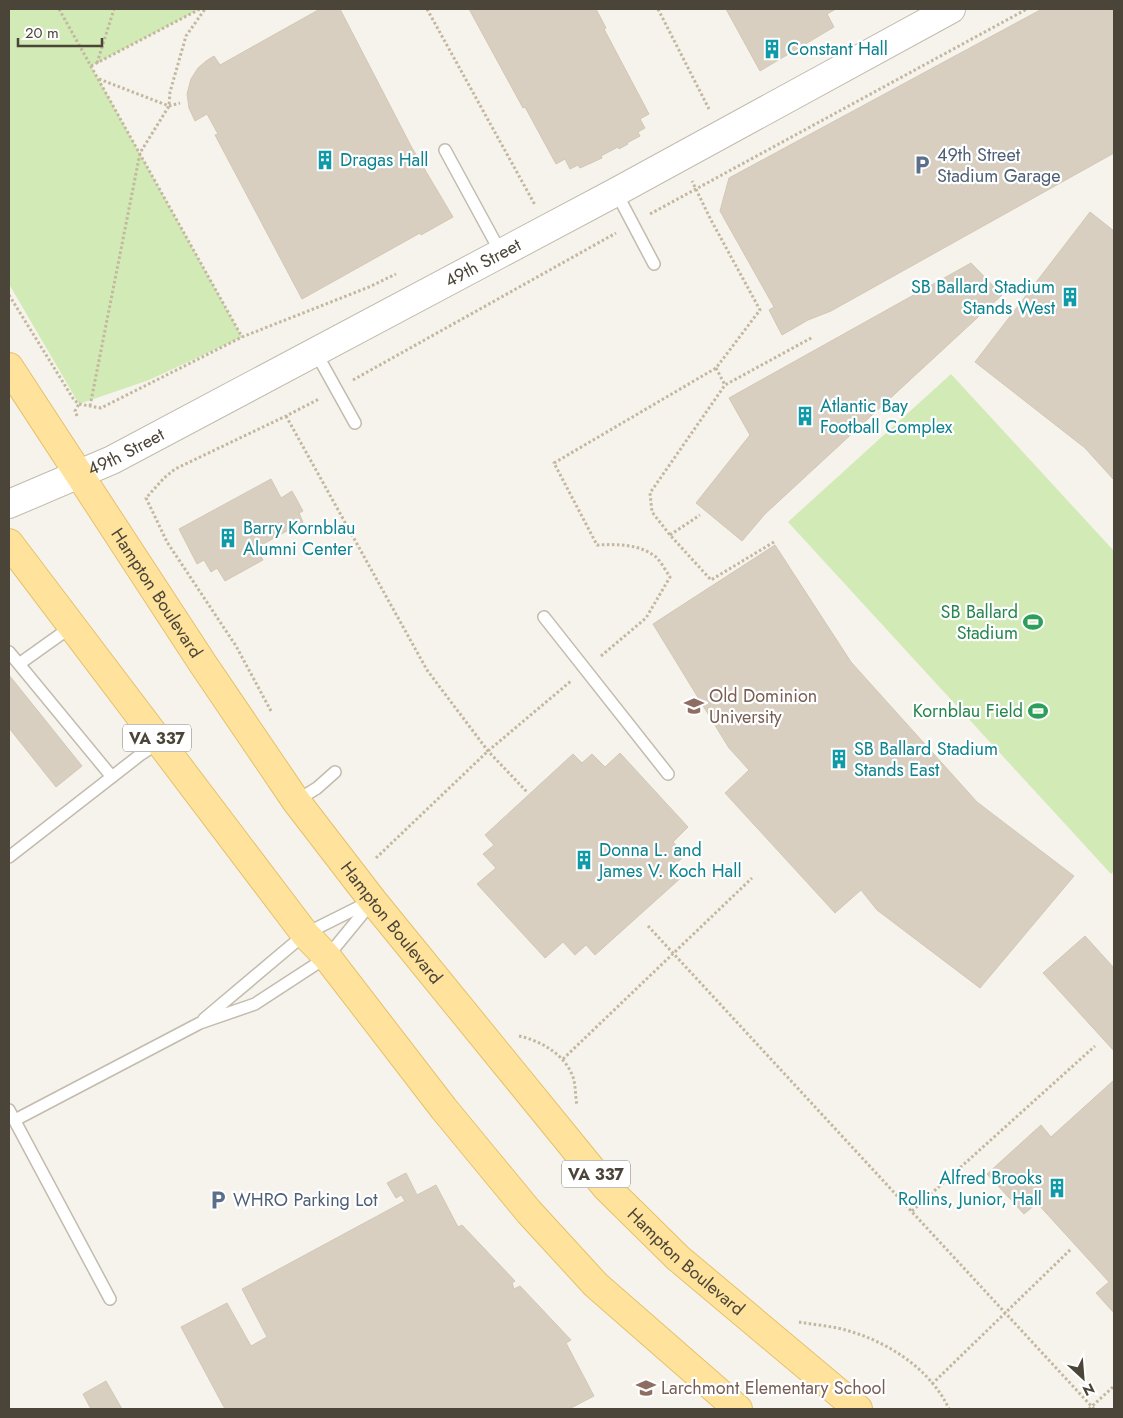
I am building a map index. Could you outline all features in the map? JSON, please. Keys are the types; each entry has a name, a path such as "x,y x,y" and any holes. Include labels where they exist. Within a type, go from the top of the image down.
{"main road":[{"name":"Hampton Boulevard","path":"9,367 80,474 104,515 296,801 373,901 606,1187 678,1258 858,1409"},
{"name":"VA 337","path":"9,543 305,934 327,957 444,1109 529,1212 596,1285 738,1409"}],"street":[{"name":"49th Street","path":"9,504 112,460 616,192 951,9"}],"lane":[{"path":"445,150 501,253"},
{"path":"616,192 654,264"},
{"path":"315,351 355,423"},
{"path":"544,617 668,774"},
{"path":"19,664 71,627"},
{"path":"9,652 112,777"},
{"path":"9,858 140,754 160,742"},
{"path":"296,801 316,788 335,772"},
{"path":"200,1023 305,934 373,901"},
{"path":"110,1299 12,1115 200,1023 255,1004 327,957 373,901"}],"path":[{"path":"59,9 242,337"},
{"path":"97,64 114,9"},
{"path":"91,66 200,9"},
{"path":"90,406 140,153 168,106 170,92 186,36 205,9"},
{"path":"427,9 535,205"},
{"path":"658,9 711,111 703,115"},
{"path":"271,711 236,646 167,542 146,498 164,478 175,469 336,390 632,224 1027,9"},
{"path":"98,79 168,106 180,103"},
{"path":"372,862 488,751 646,618 670,577 656,558 639,548 617,544 597,545 554,463 716,368 760,310 679,158"},
{"path":"527,209 544,201"},
{"path":"9,295 74,400 80,404 101,408 242,337 369,287 402,271"},
{"path":"774,542 711,580 652,512 650,493 725,385 813,337"},
{"path":"716,368 725,385"},
{"path":"78,420 75,411 80,404"},
{"path":"286,416 427,670 488,751 527,792"},
{"path":"670,535 700,515"},
{"path":"563,1059 752,878"},
{"path":"648,926 1091,1408 1114,1386"},
{"path":"516,1035 546,1046 563,1059 574,1079 578,1107"},
{"path":"912,1212 1094,1046"},
{"path":"932,1384 1071,1249"},
{"path":"791,1319 847,1330 894,1350 917,1367 943,1395 949,1409"}],"green space":[{"path":"9,9 200,9 91,66 242,337 149,380 79,404 9,284"},
{"name":"Kornblau Field","path":"951,374 1114,551 1114,871 1111,874 788,522"}],"building":[{"name":"Dragas Hall","path":"320,9 340,9 412,148 453,217 421,235 420,233 302,299 215,135 218,134 207,114 195,121 189,108 187,94 191,79 198,68 206,61 214,56 220,65"},
{"path":"469,9 596,9 606,28 604,29 649,114 640,119 645,128 638,132 640,136 619,149 618,147 601,156 602,158 580,168 578,165 570,169 565,159 556,164"},
{"name":"Constant Hall","path":"726,9 836,9 827,14 834,27 760,71"},
{"name":"49th Street Stadium Garage","path":"1042,9 1114,9 1114,153 831,311 808,320 782,335 769,310 774,307 720,211 729,178"},
{"name":"SB Ballard Stadium Stands West","path":"1090,212 1114,231 1114,480 1085,448 975,362"},
{"name":"Atlantic Bay Football Complex","path":"971,263 1002,295 765,514 742,541 696,503 750,435 729,398"},
{"name":"Barry Kornblau Alumni Center","path":"271,479 281,498 292,491 303,511 299,513 303,522 256,548 263,560 225,581 217,568 211,572 204,560 197,564 179,529"},
{"name":"SB Ballard Stadium Stands East","path":"775,545 851,662 977,802 1074,876 980,988 877,910 861,890 835,913 725,793 749,770 729,748 653,624"},
{"path":"9,675 82,766 56,787 9,728"},
{"name":"Donna L. and James V. Koch Hall","path":"620,753 688,827 673,842 685,855 675,865 684,875 595,955 586,945 575,955 563,942 545,958 477,884 496,868 483,854 494,845 485,835 573,754 582,763 592,754 605,767"},
{"path":"1085,936 1114,968 1114,1051 1043,973"},
{"name":"Alfred Brooks Rollins, Junior, Hall","path":"1114,1080 1114,1313 1096,1293 1109,1282 1037,1203 1024,1214 987,1174 1041,1125 1051,1137"},
{"path":"406,1173 417,1195 436,1185 458,1227 462,1225 515,1281 512,1283 514,1289 520,1286 571,1340 566,1343 594,1396 569,1409 225,1409 181,1327 227,1303 251,1346 267,1337 242,1289 405,1201 401,1195 396,1198 387,1183"},
{"path":"106,1381 122,1409 91,1409 83,1394"}],"place":[{"name":"Constant Hall","path":"772,49"},
{"name":"Dragas Hall","path":"325,160"},
{"name":"49th Street Stadium Garage","path":"922,165"},
{"name":"SB Ballard Stadium Stands West","path":"1070,297"},
{"name":"Atlantic Bay Football Complex","path":"805,416"},
{"name":"Barry Kornblau Alumni Center","path":"228,538"},
{"name":"SB Ballard Stadium","path":"1033,622"},
{"name":"Old Dominion University","path":"694,706"},
{"name":"Kornblau Field","path":"1038,711"},
{"name":"SB Ballard Stadium Stands East","path":"839,759"},
{"name":"Donna L. and James V. Koch Hall","path":"584,860"},
{"name":"Alfred Brooks Rollins, Junior, Hall","path":"1057,1188"},
{"name":"WHRO Parking Lot","path":"218,1200"},
{"name":"Larchmont Elementary School","path":"646,1388"}]}
